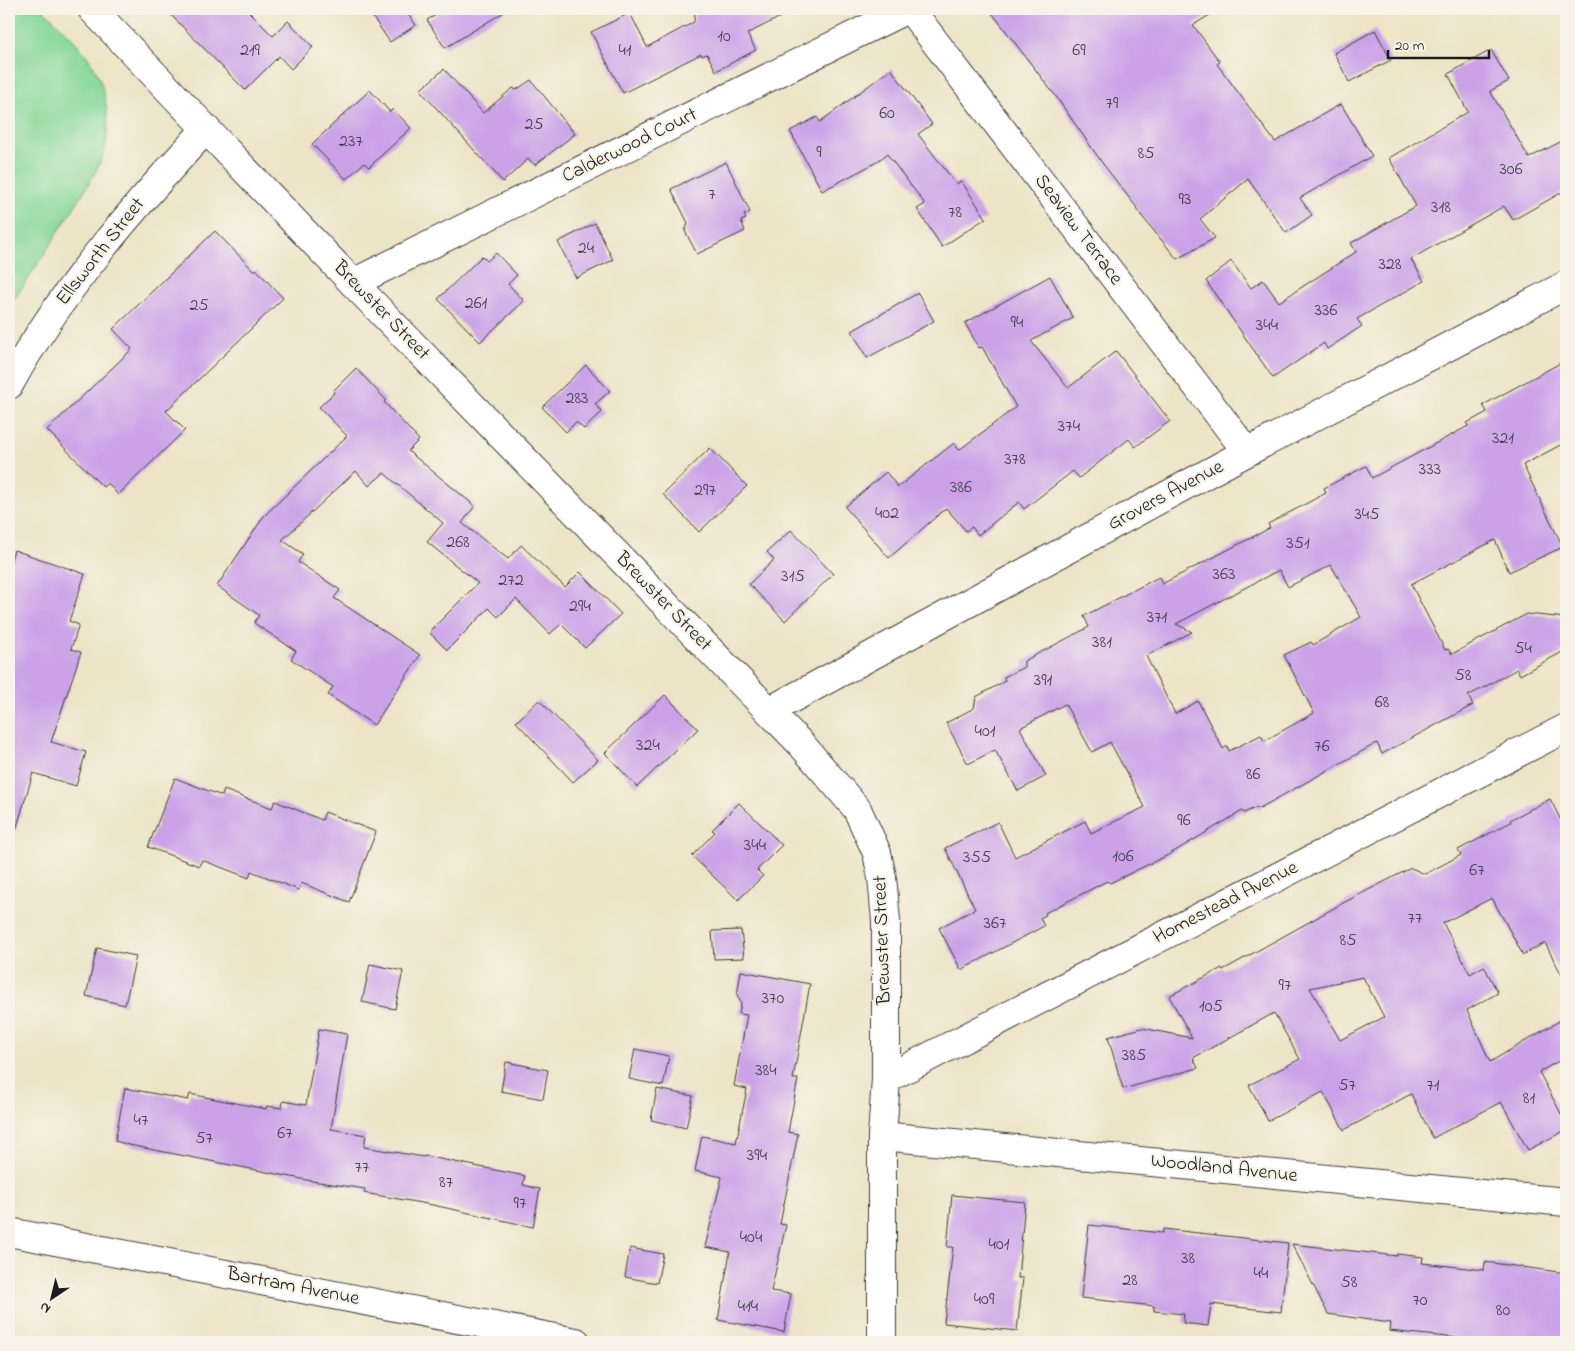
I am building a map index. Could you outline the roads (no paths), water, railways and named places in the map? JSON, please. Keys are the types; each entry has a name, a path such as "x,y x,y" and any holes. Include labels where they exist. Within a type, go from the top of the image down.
{"street":[{"name":"Brewster Street","path":"92,9 353,282 769,711 814,759 856,809 877,853 882,877 886,921 886,1079 882,1136 882,1342"},
{"name":"Calderwood Court","path":"353,282 908,9"},
{"name":"Seaview Terrace","path":"908,9 1247,452"},
{"name":"Ellsworth Street","path":"9,385 40,333 79,277 147,194 206,129"},
{"name":"Grovers Avenue","path":"769,711 1247,452 1566,285"},
{"name":"Homestead Avenue","path":"886,1079 1566,728"},
{"name":"Woodland Avenue","path":"882,1136 1566,1202"},
{"name":"Bartram Avenue","path":"9,1232 576,1342"}]}
